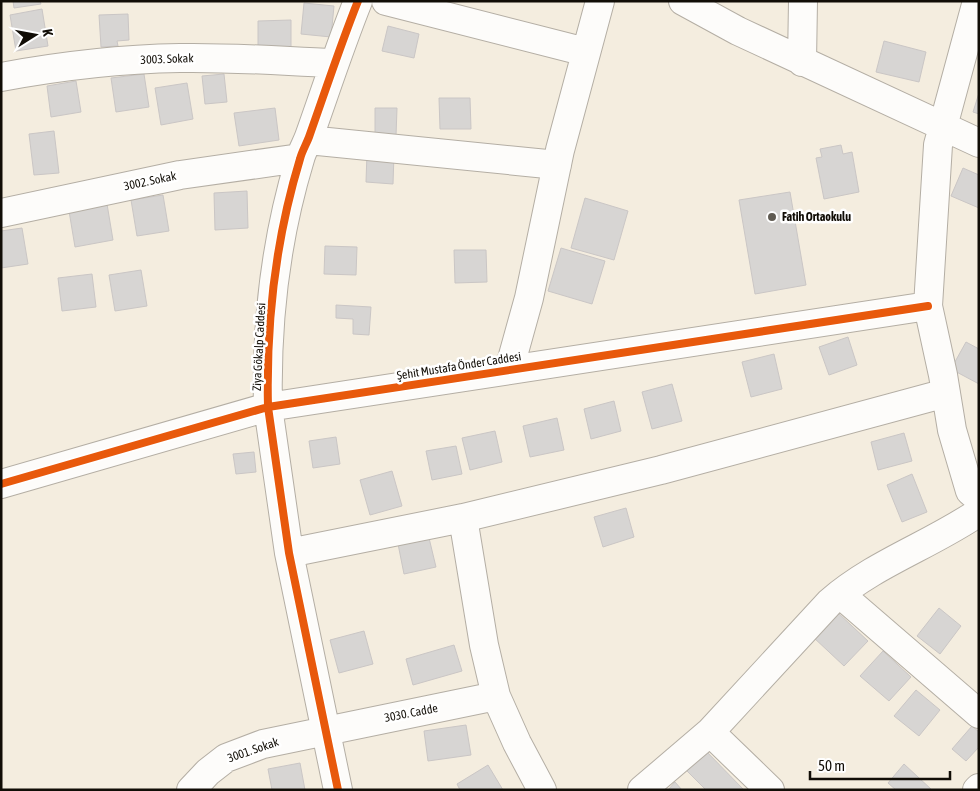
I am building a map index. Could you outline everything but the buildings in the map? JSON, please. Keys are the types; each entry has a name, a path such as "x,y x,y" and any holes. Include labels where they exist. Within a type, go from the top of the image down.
{"street":[{"name":"Ziya Gökalp Caddesi","path":"338,790 289,553 268,407 268,347 282,242 304,149 333,63 358,1"},
{"path":"386,1 586,52"},
{"path":"509,370 529,298 557,165 600,1"},
{"path":"683,1 738,32 979,143"},
{"path":"802,62 803,1"},
{"path":"977,1 938,145 928,306 952,430 970,491 979,499"},
{"name":"3003. Sokak","path":"1,76 118,61 172,58 333,63"},
{"name":"3002. Sokak","path":"1,213 304,149 557,165"},
{"name":"Şehit Mustafa Önder Caddesi","path":"1,484 268,407 928,306"},
{"path":"289,553 462,518 661,470 946,393"},
{"path":"642,790 710,732 840,594 864,576 953,530 979,512"},
{"path":"462,518 484,645 496,696 542,790"},
{"path":"840,594 979,714"},
{"name":"3030. Cadde","path":"325,730 496,696"},
{"name":"3001. Sokak","path":"191,790 208,772 226,758 263,744 325,730"},
{"path":"710,732 770,790"}],"cycle path":[{"path":"338,790 289,553 268,407 268,376 274,282 292,189 301,156 358,1"},
{"path":"1,484 268,407 928,306"}],"place":[{"name":"Fatih Ortaokulu","path":"772,217"}]}
